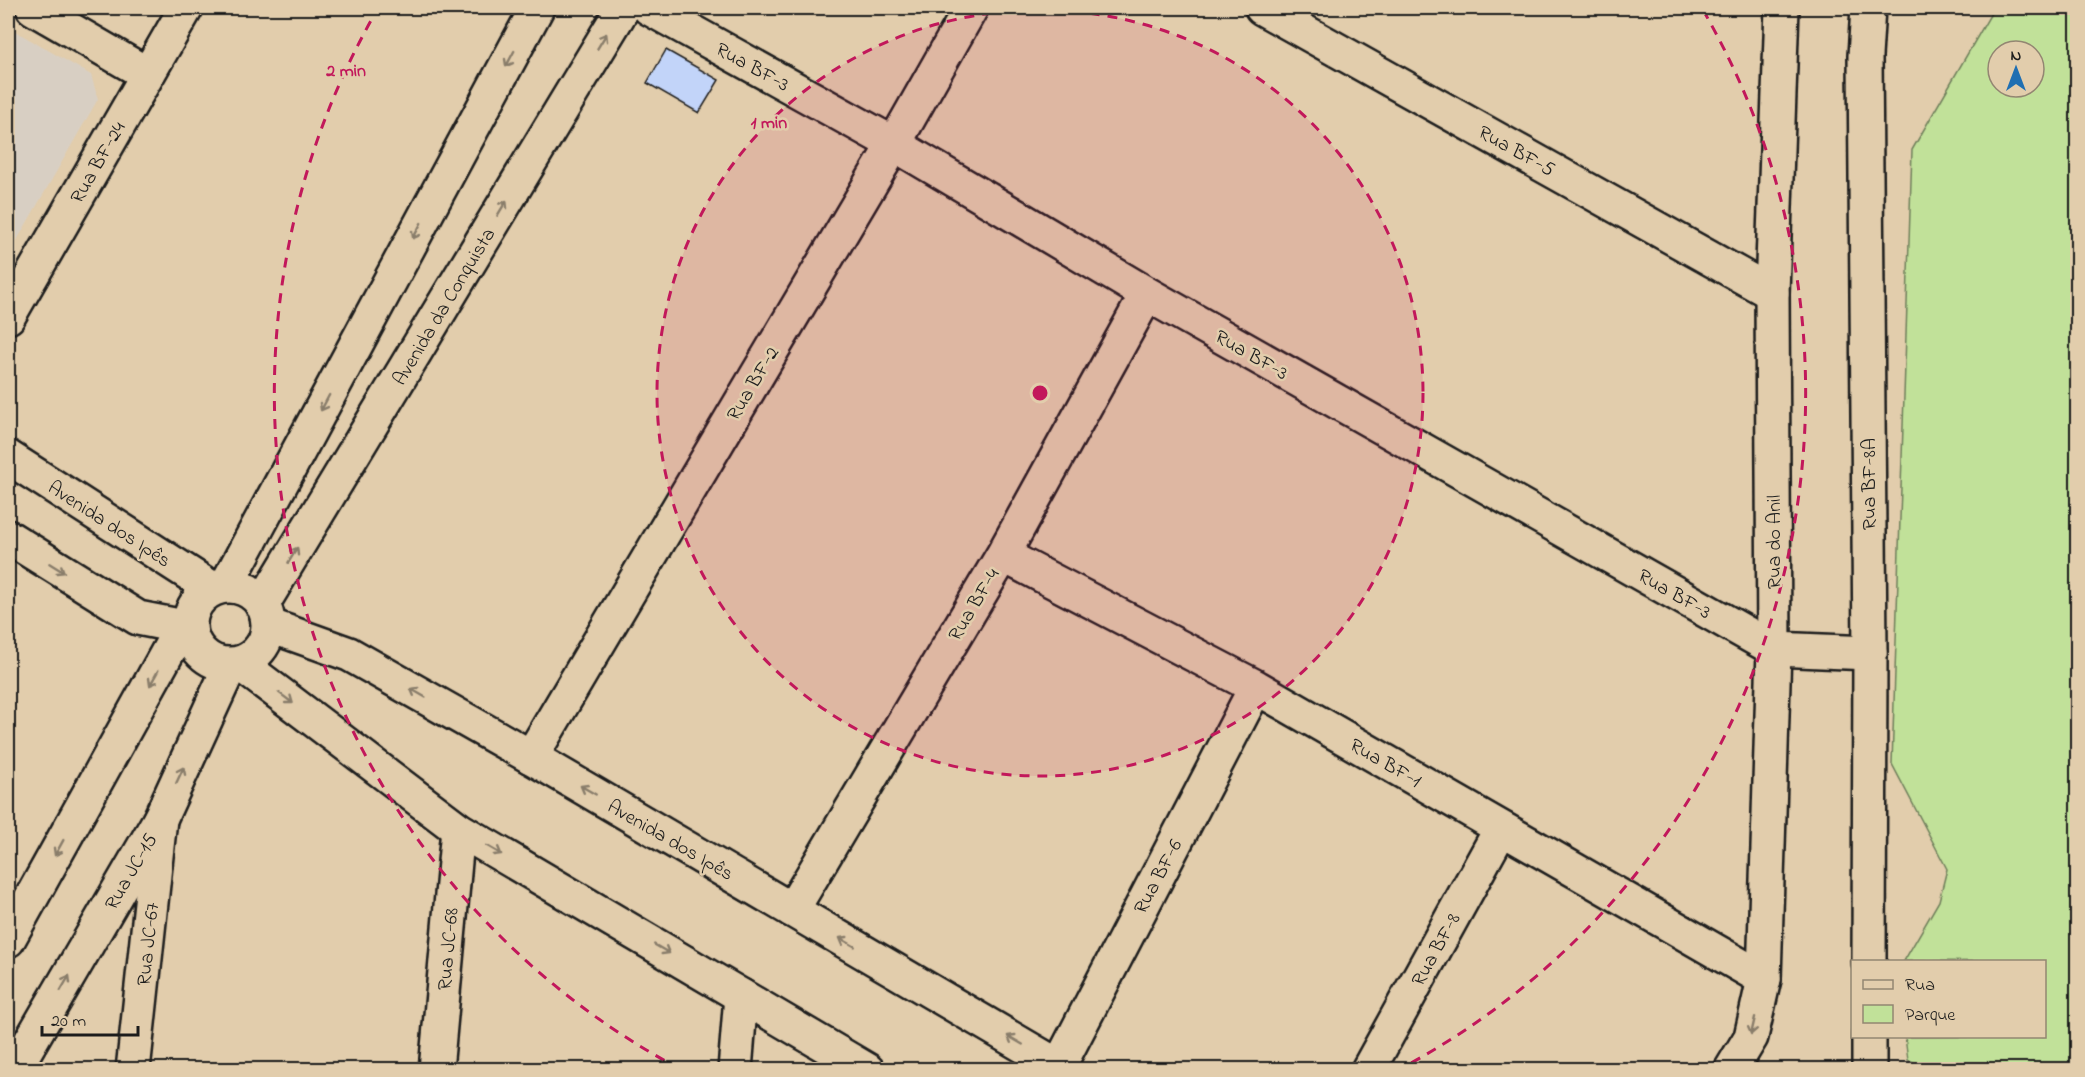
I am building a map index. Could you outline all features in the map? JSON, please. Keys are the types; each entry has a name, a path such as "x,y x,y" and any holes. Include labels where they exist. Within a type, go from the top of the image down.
{"street":[{"path":"33,8 147,74"},
{"name":"Rua BF-24","path":"8,317 186,8"},
{"path":"220,588 537,8"},
{"name":"Avenida da Conquista","path":"265,615 623,8"},
{"name":"Rua BF-3","path":"649,8 894,144 1147,294 1774,649 1870,653"},
{"name":"Rua BF-2","path":"531,757 894,144 971,8"},
{"name":"Rua BF-5","path":"1262,8 1772,293"},
{"name":"Rua do Anil","path":"1731,1070 1751,1037 1764,979 1774,649 1772,293 1782,8"},
{"name":"Rua BF-8A","path":"1868,8 1865,56 1870,653 1869,960"},
{"name":"Rua BF-4","path":"792,910 1002,555 1147,294"},
{"name":"Avenida dos Ipês","path":"8,457 220,588"},
{"path":"8,537 138,618 190,631"},
{"name":"Rua BF-1","path":"1002,555 1256,687 1764,979"},
{"path":"235,664 251,657 260,648 266,637 265,615 252,594 239,587 220,588 200,598 192,612 190,631 199,651 213,661 235,664 458,829 867,1070"},
{"name":"Avenida dos Ipês","path":"265,615 349,654 531,757 1062,1067"},
{"path":"8,940 171,646 190,631"},
{"name":"Rua JC-15","path":"14,1070 160,819 235,664"},
{"name":"Rua BF-6","path":"1062,1067 1256,687"},
{"name":"Rua JC-67","path":"134,1070 160,819"},
{"name":"Rua JC-68","path":"436,1070 458,829"},
{"name":"Rua BF-8","path":"1368,1070 1501,829"},
{"path":"735,1070 741,996"},
{"path":"1869,1038 1869,1070"}],"shaded area":[{"path":"8,27 91,75 98,99 8,256"}],"green space":[{"path":"1994,8 2077,8 2077,1069 1932,1069 1908,1060 1905,1038 2046,1038 2046,960 1905,960 1939,901 1947,869 1892,764 1912,150"}],"building":[{"path":"666,50 719,80 699,113 647,83"}]}
